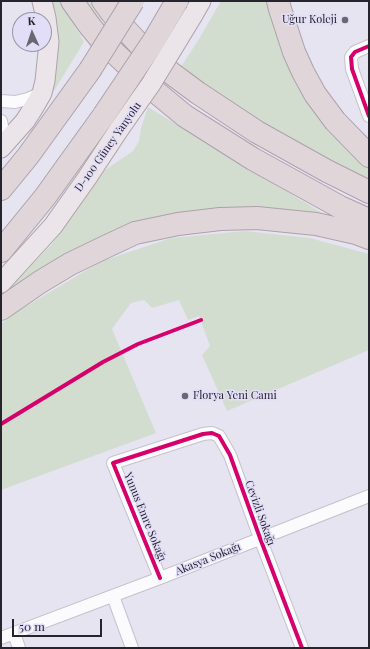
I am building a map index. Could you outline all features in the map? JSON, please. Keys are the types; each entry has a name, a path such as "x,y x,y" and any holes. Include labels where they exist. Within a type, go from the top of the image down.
{"highway":[{"path":"72,1 103,42 157,93 185,116 259,163 340,207 369,220"},
{"path":"103,1 117,20 139,44 170,73 257,132 369,192"},
{"path":"1,189 51,125 90,70 133,1"},
{"path":"278,1 294,52 315,94 335,121 369,156"},
{"path":"1,251 45,197 112,122 148,48 190,6"},
{"path":"1,166 51,125"},
{"path":"1,310 52,275 103,248 135,233 178,224 220,219 257,218 316,224 356,233 369,238"}],"main road":[{"path":"1,147 25,121 42,93 48,68 49,42 42,1"},
{"name":"D-100 Güney Yanyolu","path":"1,283 53,226 87,178 112,122"}],"street":[{"path":"369,46 354,52 351,57 352,68 369,116"},
{"path":"1,101 15,102 42,93"},
{"path":"1,122 3,132 1,147"},
{"name":"Cevizli Sokağı","path":"166,446 203,434 212,433 219,436 230,455 302,648"},
{"name":"Yunus Emre Sokağı","path":"160,578 113,463 166,446"},
{"name":"Akasya Sokağı","path":"1,638 160,578 369,496"},
{"path":"113,596 132,648"},
{"path":"14,633 19,648"}],"green space":[{"path":"49,1 61,1 84,42 52,94 56,62 52,27 52,12 50,12"},
{"path":"84,1 95,1 104,15 100,23"},
{"path":"221,1 269,1 369,165 369,183 261,123 180,68"},
{"path":"148,107 332,219 185,213 6,294 12,285 52,244 105,170 133,151 139,141 141,128"},
{"path":"245,231 310,238 369,254 369,350 227,411 202,355 210,346 199,316 188,320 179,300 152,308 144,300 131,303 112,329 156,433 1,490 1,324 15,313 102,261 171,238"}],"cycle path":[{"path":"369,46 355,52 351,57 352,69 369,116"},
{"path":"1,424 103,362 138,344 201,320"},
{"path":"160,578 113,463 203,434 212,433 219,436 230,455 302,648"}],"place":[{"name":"Uğur Koleji","path":"345,20"},
{"name":"Florya Yeni Cami","path":"185,396"}]}
